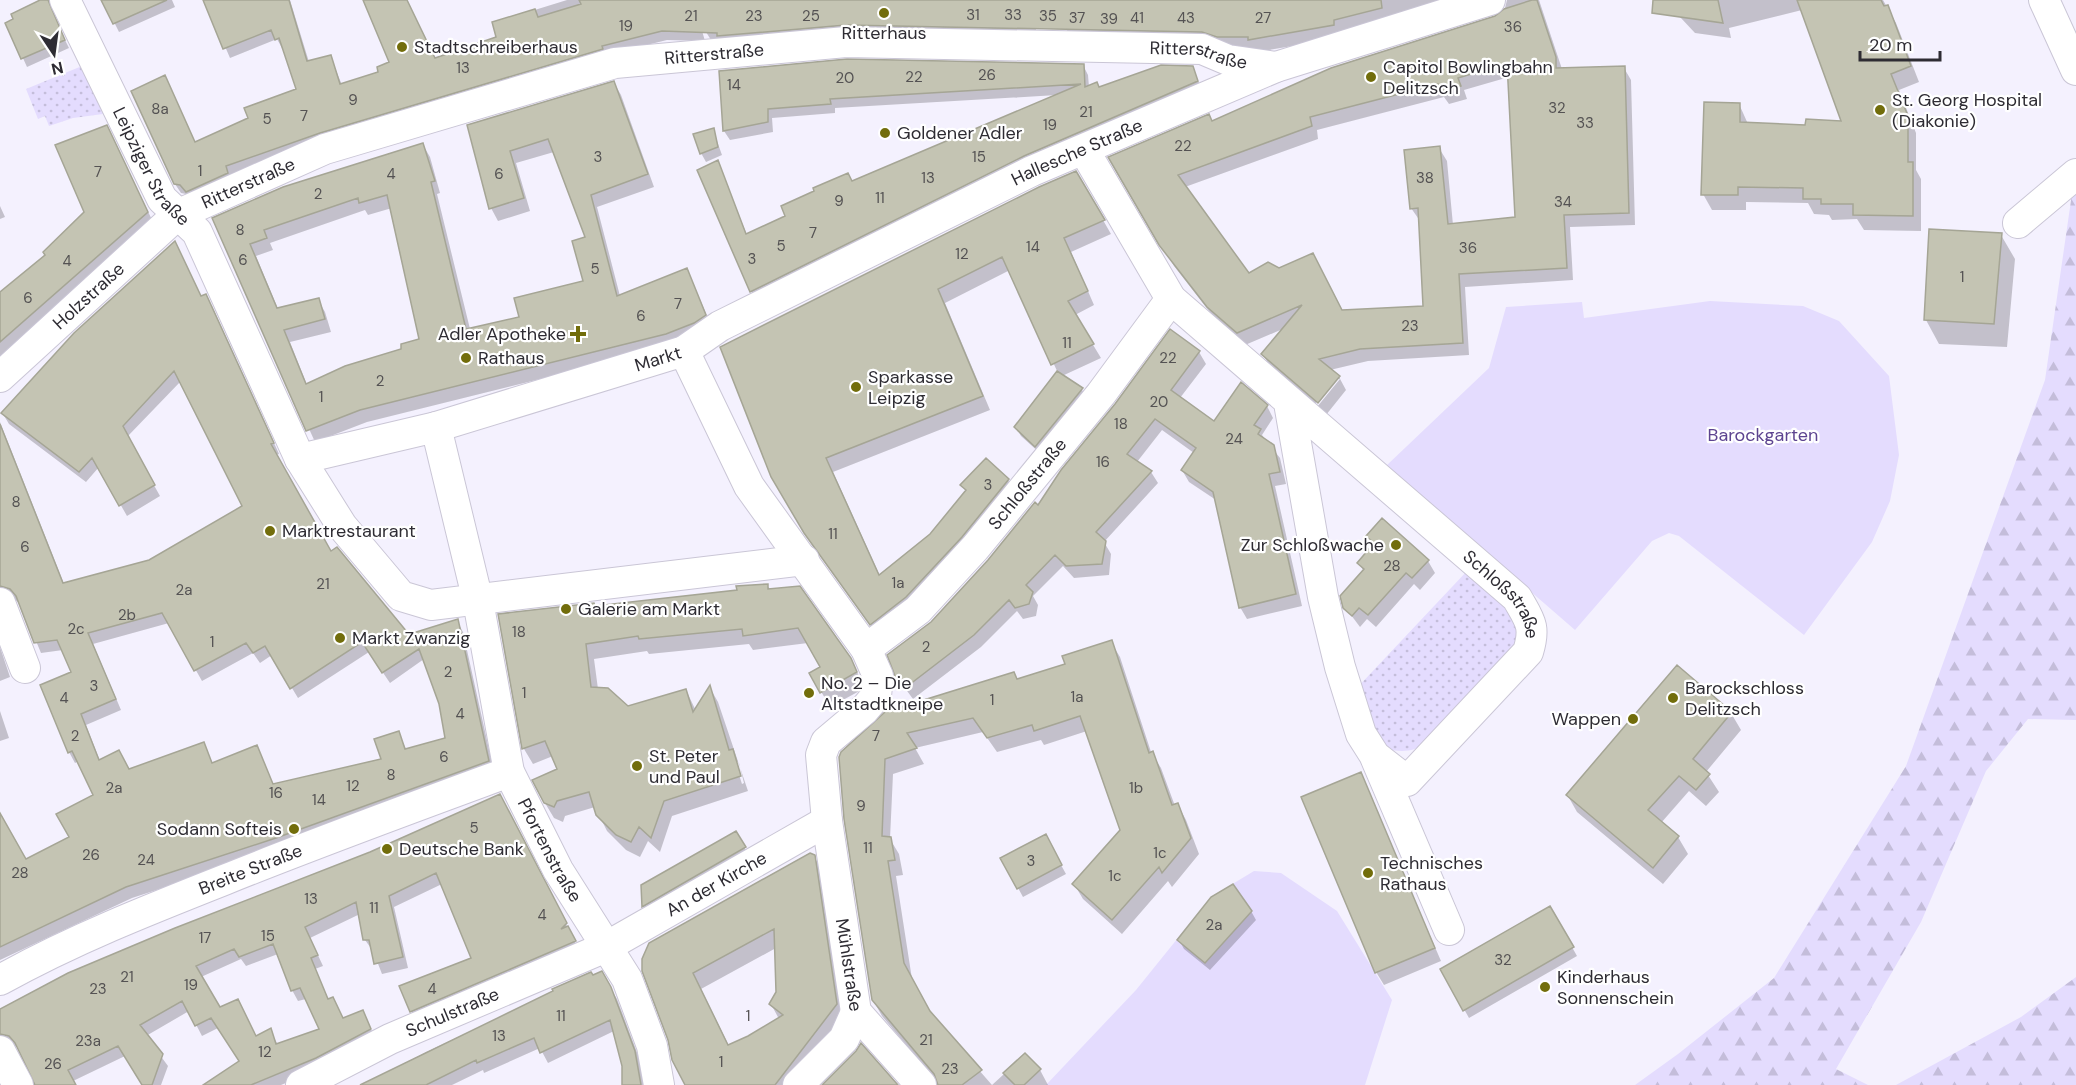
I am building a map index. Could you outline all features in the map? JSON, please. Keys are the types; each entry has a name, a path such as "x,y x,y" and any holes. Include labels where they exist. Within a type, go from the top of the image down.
{"street":[{"name":"Leipziger Straße","path":"65,0 162,199 197,232 300,459"},
{"name":"Hallesche Straße","path":"684,351 731,321 1021,176 1276,67 1490,0"},
{"path":"2044,0 2076,70"},
{"name":"Ritterstraße","path":"177,215 325,149 615,63 846,42 1202,49 1228,60 1276,67"},
{"name":"Schloßstraße","path":"1084,150 1171,299 1516,598 1533,625 1533,637 1528,652 1407,781 1375,756"},
{"path":"2018,223 2076,174"},
{"name":"Holzstraße","path":"0,377 177,215"},
{"name":"Schloßstraße","path":"866,649 918,610 975,549 1101,394 1171,299"},
{"name":"Markt","path":"300,459 436,427 684,351 749,486 768,516 804,560 866,649 878,676 876,696 864,710 826,742 821,755 827,821"},
{"name":"Schloßstraße","path":"1289,403 1323,597 1340,667 1361,734 1375,756 1449,930"},
{"path":"436,427 478,601"},
{"path":"300,459 342,526 401,596 431,605 804,560"},
{"name":"Pfortenstraße","path":"478,601 509,772 558,870 627,979 652,1046 659,1085"},
{"path":"0,603 25,668"},
{"name":"Breite Straße","path":"0,980 49,953 140,913 328,838 509,772"},
{"name":"An der Kirche","path":"606,947 827,821"},
{"name":"Mühlstraße","path":"827,821 856,1012 921,1085"},
{"name":"Schulstraße","path":"301,1085 390,1039 606,947"},
{"path":"798,1085 844,1039 856,1012"},
{"path":"0,1051 18,1085"}],"green space":[{"path":"82,66 103,114 73,118 49,126 45,116 38,119 26,89"},
{"path":"2076,166 2076,720 2028,719 1986,771 1921,922 1836,1069 1868,1085 1635,1085 1774,978 1906,766 2045,380"},
{"name":"Barockgarten","path":"1710,301 1803,306 1839,321 1889,376 1899,455 1890,501 1872,542 1804,635 1679,536 1669,533 1652,541 1575,630 1386,466 1489,368 1506,307 1582,302 1584,318"},
{"path":"1467,571 1515,616 1518,633 1513,648 1428,743 1407,751 1383,748 1355,690"},
{"path":"1254,871 1281,873 1337,911 1392,1000 1365,1085 1046,1085 1136,990 1211,897"},
{"path":"2076,977 2076,1085 1896,1085 2021,1017"}],"building":[{"path":"40,0 48,0 65,40 21,59 5,23 13,19 11,14"},
{"path":"101,0 167,0 113,24"},
{"path":"203,0 289,0 307,61 331,55 340,84 378,72 377,67 389,62 363,0 407,0 435,58 496,37 492,22 535,9 538,17 581,4 579,0 1381,0 1382,8 1334,20 1334,25 1248,40 1248,37 1217,37 1202,32 846,25 717,36 717,33 662,31 602,46 603,49 320,133 226,166 228,173 186,192 180,185 174,184 131,91 165,75 195,142 248,118 244,108 296,89 279,38 275,40 271,30 223,49"},
{"path":"1537,0 1556,57 1556,68 1625,66 1629,213 1564,215 1567,268 1459,274 1463,343 1360,349 1319,359 1340,376 1318,403 1261,354 1302,305 1237,333 1207,307 1159,245 1108,157 1209,114 1212,121 1331,68 1495,16 1504,9","holes":["1507,63 1515,217 1448,224 1440,146 1404,150 1410,209 1418,208 1423,306 1342,310 1313,253 1279,268 1268,262 1249,273 1178,175 1312,126 1310,117 1438,84 1440,92 1461,86 1458,78"]},
{"path":"1653,0 1718,0 1723,23 1652,13"},
{"name":"St. Georg Hospital (Diakonie)","path":"1797,0 1881,0 1884,6 1888,5 1911,66 1891,74 1908,116 1908,162 1913,162 1913,216 1853,215 1853,204 1821,204 1821,199 1803,199 1803,188 1738,187 1738,195 1701,195 1704,102 1740,103 1740,122 1805,125 1806,119 1841,121"},
{"path":"847,59 1084,64 1085,87 1097,82 1099,87 1161,65 1193,66 1198,81 1024,156 750,292 697,170 718,160 746,234 785,216 781,206 814,191 813,188 848,173 852,181 1081,84 830,99 831,104 768,109 768,122 723,131 719,71"},
{"path":"614,81 648,174 591,195 617,296 687,268 706,315 694,323 666,334 360,410 306,431 212,218 283,187 423,143 435,181 431,182 466,329 519,317 514,298 583,281 572,241 585,237 548,139 510,151 524,198 489,209 467,125","holes":["387,195 419,339 401,344 401,349 345,366 306,384 284,330 325,319 319,298 277,308 250,244 267,238 264,230 358,198 359,203"]},
{"path":"107,125 148,212 0,342 0,292 45,255 43,252 84,212 55,145"},
{"path":"714,128 718,147 700,154 693,134"},
{"path":"1076,171 1105,220 1064,238 1088,291 1068,301 1094,344 1051,365 1002,257 938,289 983,396 826,458 879,575 930,534 966,490 960,485 986,458 1009,479 962,537 906,597 870,625 804,533 771,477 720,347 1039,187"},
{"path":"1929,229 2002,233 1994,324 1924,320"},
{"path":"175,241 201,296 206,294 274,443 271,444 331,551 337,547 417,644 413,633 458,619 489,761 276,838 126,887 0,947 0,813 26,859 69,837 56,814 93,795 72,751 68,753 40,685 71,672 57,640 34,643 16,596 10,589 0,586 0,424 63,583 149,560 242,506 174,371 123,426 155,485 119,506 92,458 79,472 1,413 74,333","holes":["162,613 194,671 246,643 253,653 265,646 290,689 362,642 382,673 419,649 439,704 445,738 405,749 399,731 374,739 381,759 273,784 257,745 212,763 204,742 129,769 119,750 99,760 81,714 116,699 88,633"]},
{"path":"1170,329 1200,351 1171,390 1214,421 1241,382 1268,405 1254,425 1261,429 1258,434 1274,445 1280,472 1269,474 1296,594 1239,608 1213,492 1181,470 1196,448 1155,419 1127,454 1152,471 1096,532 1106,541 1102,564 1066,566 1055,555 1026,585 1033,592 1029,604 1015,608 1009,600 974,635 905,688 895,676 887,655 931,622 988,560 1035,502 1038,505 1061,470 1115,404"},
{"path":"1057,371 1083,388 1035,447 1014,427"},
{"name":"Zur Schloßwache","path":"1382,518 1429,560 1412,578 1406,573 1368,615 1359,608 1352,616 1343,608 1340,596 1364,569 1357,563 1374,543 1366,536"},
{"path":"768,584 768,589 800,586 851,658 857,672 820,693 809,673 820,667 798,628 743,636 742,629 639,639 638,636 586,644 591,687 608,688 628,706 686,689 693,712 710,685 729,750 733,749 741,776 664,801 651,838 639,827 631,842 616,835 596,815 589,792 557,801 554,807 544,803 532,780 557,769 545,741 522,749 498,614 594,603 595,606 737,590 736,586"},
{"path":"1112,640 1149,753 1153,751 1172,805 1178,803 1191,838 1162,873 1159,867 1112,920 1072,884 1120,830 1080,716 1034,731 1032,725 987,738 973,718 907,733 917,748 885,759 882,836 891,837 895,860 888,861 904,963 930,1011 982,1070 962,1085 938,1085 934,1074 872,1000 844,819 839,757 841,752 885,712 1014,672 1017,679 1065,664 1062,656"},
{"name":"Barockschloss Delitzsch","path":"1677,665 1732,712 1693,759 1710,774 1696,790 1679,776 1648,810 1679,836 1653,868 1566,795"},
{"name":"Technisches Rathaus","path":"1361,772 1435,948 1375,973 1301,797"},
{"path":"500,794 567,923 561,929 568,926 576,941 410,1012 399,986 471,958 436,873 389,896 403,957 374,964 369,940 363,940 356,902 305,927 318,955 311,958 328,999 333,997 343,1018 363,1010 371,1029 316,1058 251,1085 203,1085 239,1061 211,1018 195,1026 182,1001 140,1025 163,1054 152,1085 142,1085 118,1046 68,1070 76,1085 35,1085 15,1043 9,1036 0,1034 0,1009 68,973 175,928 370,852","holes":["273,944 291,991 300,988 319,1029 276,1044 271,1028 256,1036 238,999 220,1007 196,966 234,949 239,957"]},
{"path":"736,831 746,847 642,907 641,885"},
{"path":"1046,834 1062,865 1017,889 1000,858"},
{"path":"810,853 815,855 837,1004 775,1085 685,1085 672,1060 668,1040 642,971 642,959 649,943","holes":["774,929 776,992 769,1004 783,1015 728,1045 693,973"]},
{"path":"1233,884 1252,911 1205,963 1177,940 1211,897"},
{"path":"1550,906 1574,947 1463,1011 1440,969"},
{"path":"602,971 611,987 635,1051 641,1085 622,1085 622,1066 610,1020 540,1053 534,1038 477,1063 476,1060 426,1085 360,1085 553,991 552,989 591,972 593,975"},
{"path":"861,1043 898,1085 822,1085 856,1051"},
{"path":"1025,1053 1041,1069 1024,1085 1015,1085 1003,1073"}],"place":[{"name":"Ritterhaus","path":"884,13"},
{"name":"Stadtschreiberhaus","path":"402,47"},
{"name":"Capitol Bowlingbahn Delitzsch","path":"1371,77"},
{"name":"St. Georg Hospital (Diakonie)","path":"1880,110"},
{"name":"Goldener Adler","path":"885,133"},
{"name":"Adler Apotheke","path":"578,334"},
{"name":"Rathaus","path":"466,358"},
{"name":"Sparkasse Leipzig","path":"856,387"},
{"name":"Marktrestaurant","path":"270,531"},
{"name":"Zur Schloßwache","path":"1396,545"},
{"name":"Galerie am Markt","path":"566,609"},
{"name":"Markt Zwanzig","path":"340,638"},
{"name":"No. 2 – Die Altstadtkneipe","path":"809,693"},
{"name":"Barockschloss Delitzsch","path":"1673,698"},
{"name":"Wappen","path":"1633,719"},
{"name":"St. Peter und Paul","path":"637,766"},
{"name":"Sodann Softeis","path":"294,829"},
{"name":"Deutsche Bank","path":"387,849"},
{"name":"Technisches Rathaus","path":"1368,873"},
{"name":"Kinderhaus Sonnenschein","path":"1545,987"}]}
